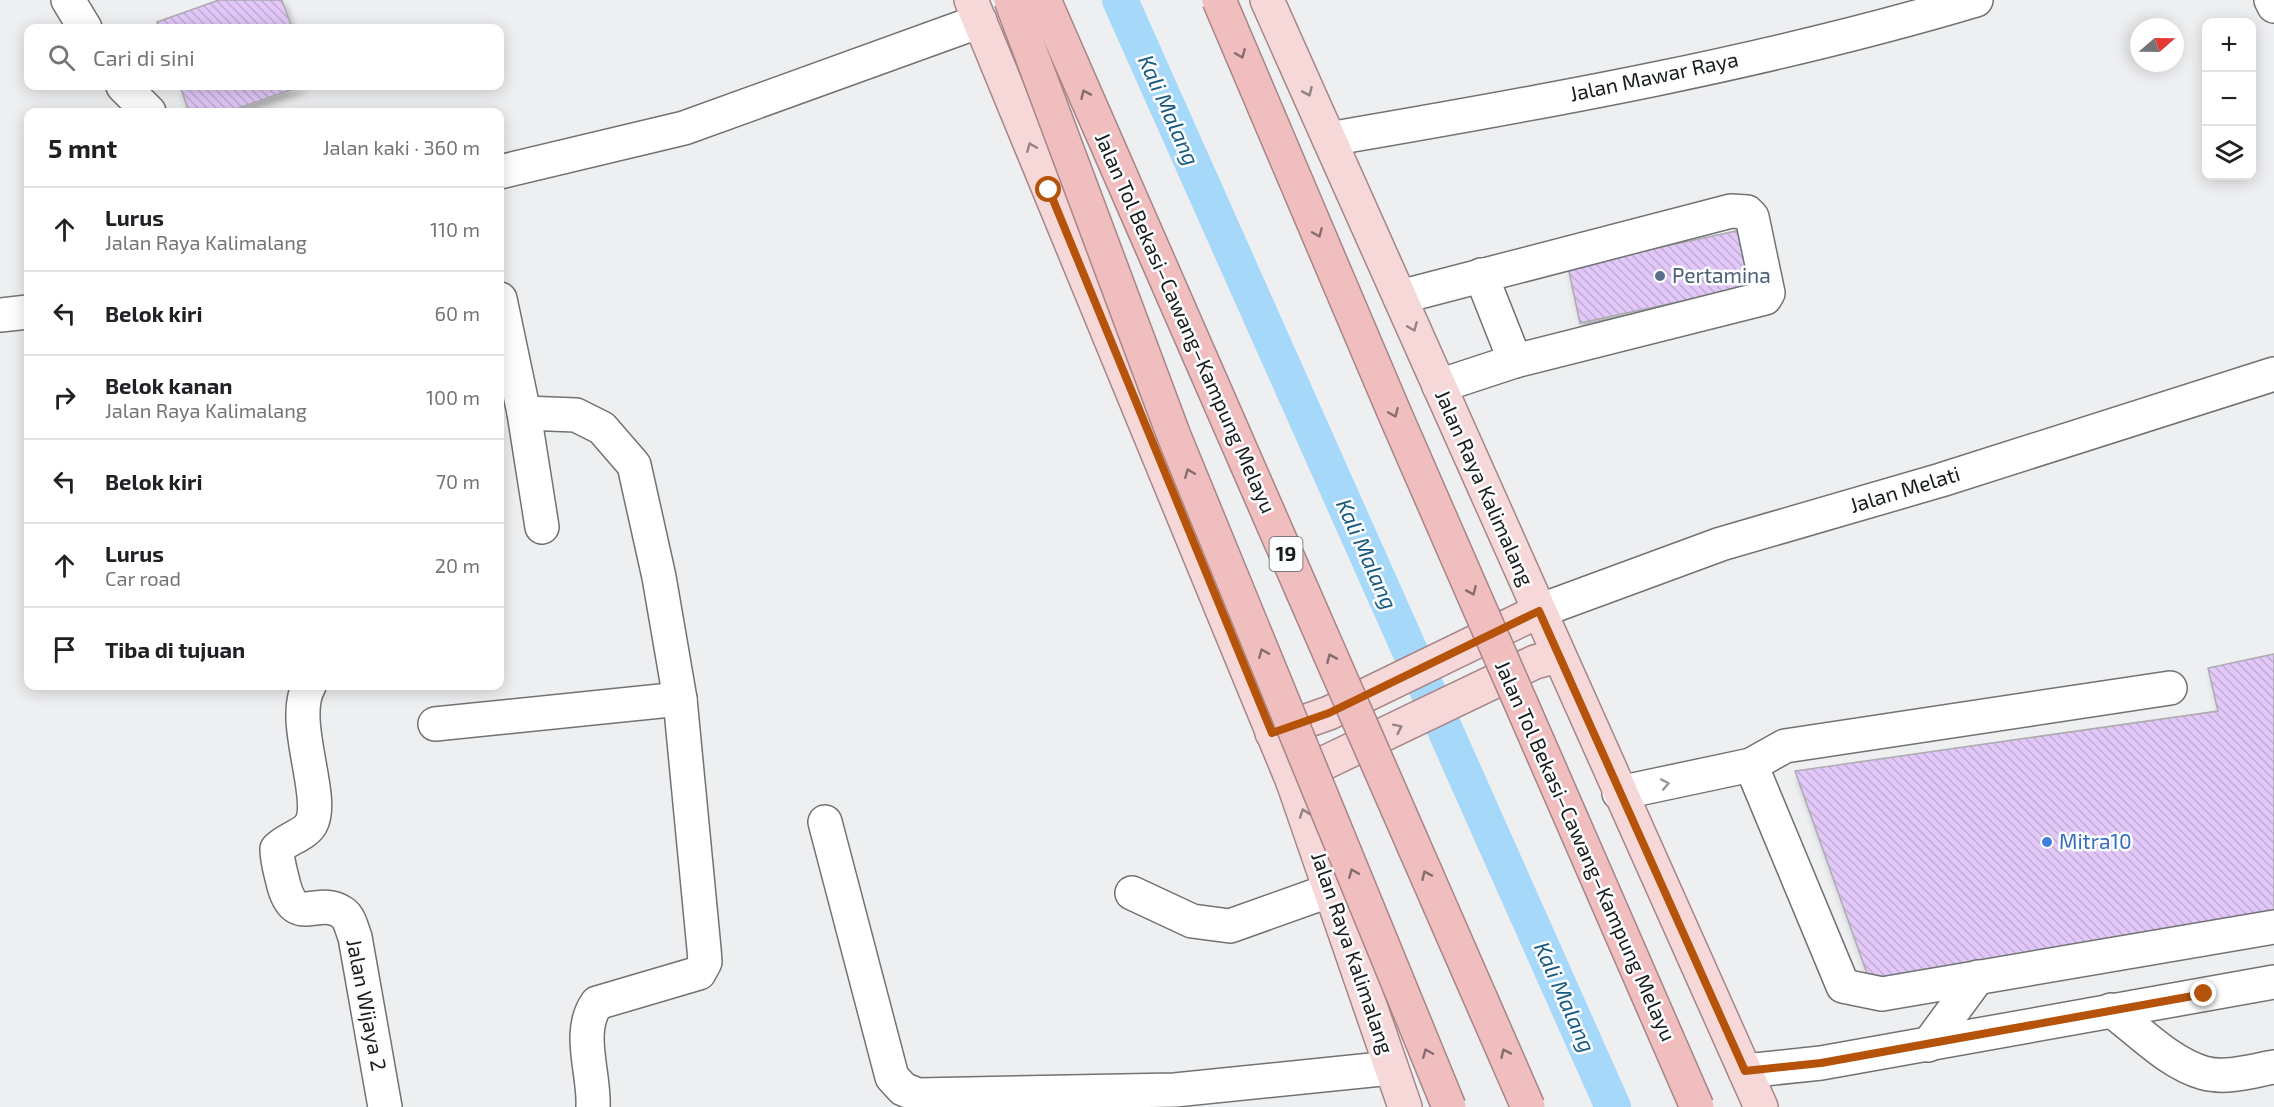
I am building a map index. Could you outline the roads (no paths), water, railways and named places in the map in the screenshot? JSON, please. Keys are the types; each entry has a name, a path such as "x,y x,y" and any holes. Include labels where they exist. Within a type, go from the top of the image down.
{"highway":[{"path":"1011,0 1174,436 1449,1107"},
{"name":"Jalan Tol Bekasi–Cawang–Kampung Melayu","path":"1044,0 1528,1107"},
{"name":"Jalan Tol Bekasi–Cawang–Kampung Melayu","path":"1218,0 1394,412 1697,1107"}],"main road":[{"name":"Jalan Raya Kalimalang","path":"1267,0 1439,386 1528,616 1547,659 1619,793 1761,1107"},
{"name":"Jalan Raya Kalimalang","path":"975,10 1293,782 1405,1107"},
{"path":"1272,733 1329,713 1528,616"},
{"path":"1293,782 1320,765 1547,659"}],"street":[{"path":"68,0 83,24"},
{"name":"Jalan Mawar Raya","path":"1329,139 1602,89 1827,42 1976,0"},
{"path":"2271,0 2274,6"},
{"path":"504,171 684,128 975,10"},
{"path":"127,90 145,108"},
{"path":"1400,297 1731,211 1747,212 1752,217 1768,292 1765,298 1515,361 1439,386"},
{"path":"1481,275 1515,361"},
{"path":"0,315 24,312"},
{"path":"504,318 524,413 542,527"},
{"name":"Jalan Melati","path":"1528,616 1721,544 1941,480 2274,374"},
{"path":"524,413 576,415 602,428 634,465 658,577 680,699 705,962 699,973 597,1003 590,1013 588,1048 594,1092 593,1107"},
{"path":"1619,793 1751,765 1785,746 2170,688"},
{"name":"Jalan Wijaya 2","path":"307,690 304,698 305,720 315,811 308,829 277,849 277,859 289,902 296,908 337,909 345,914 349,921 355,937 385,1107"},
{"path":"435,724 680,699"},
{"path":"1751,765 1843,986 1882,994 2274,927"},
{"path":"825,822 885,1056 892,1077 903,1089 918,1095 1175,1099 1391,1068"},
{"path":"1132,893 1192,921 1230,926 1331,890"},
{"path":"1928,1045 1978,977"},
{"path":"1745,1071 1821,1063 1928,1045 2110,1010 2274,982"},
{"path":"2110,1010 2184,1065 2205,1073 2229,1075 2274,1067"}],"waterway":[{"name":"Kali Malang","path":"1120,0 1613,1107"}],"place":[{"name":"Pertamina","path":"1660,276"},
{"name":"Mitra10","path":"2047,842"}]}
